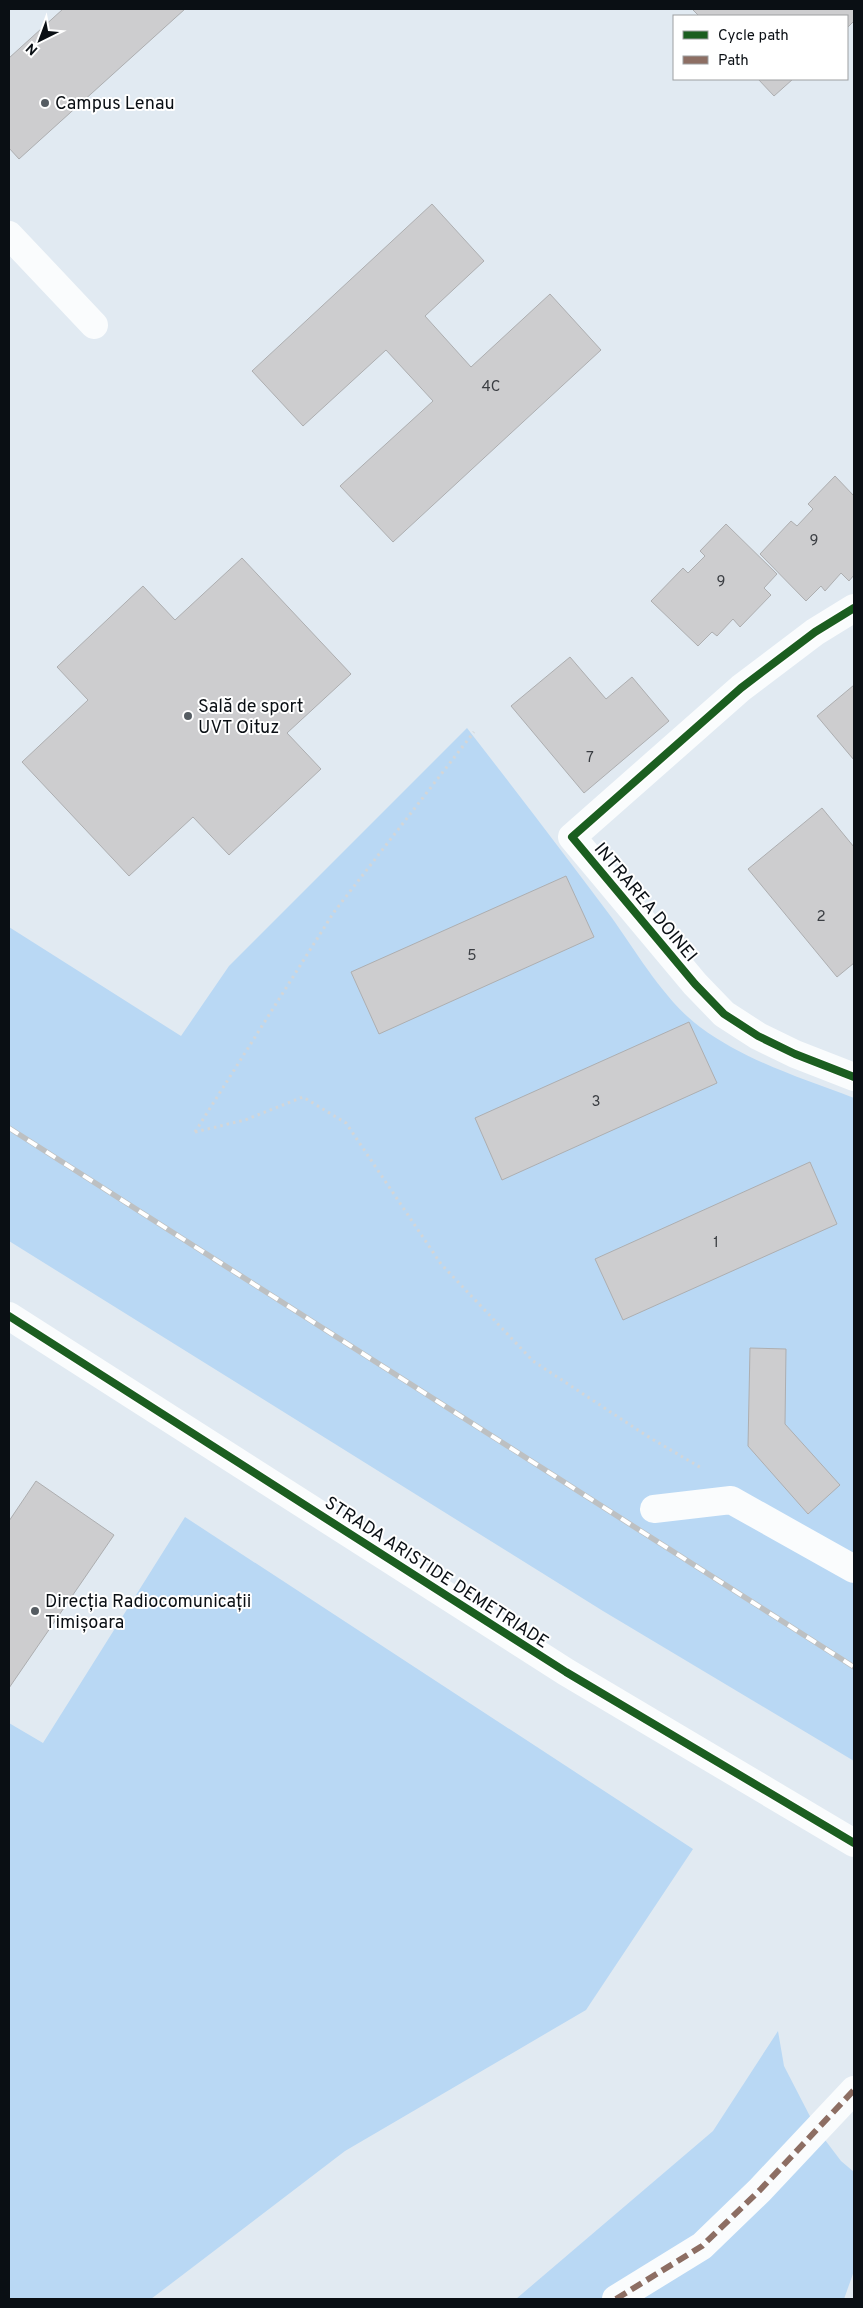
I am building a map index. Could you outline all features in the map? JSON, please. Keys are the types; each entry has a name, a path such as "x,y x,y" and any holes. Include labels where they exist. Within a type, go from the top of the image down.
{"street":[{"path":"9,235 94,325"},
{"name":"INTRAREA DOINEI","path":"854,608 815,632 741,688 572,837 695,984 724,1014 758,1036 795,1054 854,1076"},
{"name":"STRADA ARISTIDE DEMETRIADE","path":"9,1316 566,1672 854,1843"},
{"path":"654,1509 731,1500 854,1569"},
{"path":"616,2299 702,2246 760,2190 854,2090"}],"path":[{"path":"474,732 334,912 194,1132 246,1120 303,1097 346,1123 441,1264 533,1361 647,1436 706,1470"}],"shaded area":[{"path":"467,728 612,918 652,976 687,1016 700,1027 736,1050 794,1076 854,1098 854,1761 603,1611 9,1241 9,927 181,1036 229,966"},
{"path":"185,1517 693,1849 586,2010 345,2151 151,2299 9,2299 9,1723 43,1743"},
{"path":"778,2031 784,2066 816,2128 841,2161 854,2172 854,2271 844,2299 516,2299 713,2131"}],"building":[{"name":"Campus Lenau","path":"63,9 185,9 19,159 9,148 9,58"},
{"path":"692,9 854,9 854,21 848,27 848,15 698,15"},
{"path":"759,80 792,80 774,96"},
{"path":"432,204 484,261 425,316 471,367 550,294 601,350 393,542 340,486 433,401 386,350 303,426 252,371"},
{"path":"835,476 854,496 854,575 849,581 841,573 825,591 821,586 806,601 760,554 791,521 797,526 813,509 808,504"},
{"path":"726,524 777,574 764,588 771,595 740,627 733,619 717,636 712,632 698,646 651,601 683,568 688,573 705,556 700,551"},
{"name":"Sală de sport UVT Oituz","path":"242,558 351,674 287,733 321,769 229,855 193,817 129,876 22,762 88,700 57,667 143,586 175,620"},
{"path":"570,657 606,699 632,677 669,721 584,793 511,706"},
{"path":"854,685 854,760 817,716"},
{"path":"822,808 854,847 854,963 837,977 748,869"},
{"path":"566,876 594,937 379,1034 351,972"},
{"path":"689,1022 717,1083 502,1180 475,1118"},
{"path":"810,1162 837,1224 623,1320 595,1259"},
{"path":"750,1348 786,1349 785,1424 840,1485 808,1514 748,1446"},
{"name":"Direcția Radiocomunicații Timișoara","path":"36,1481 114,1535 9,1688 9,1521"}],"railway":[{"path":"9,1128 854,1667"}],"marked path":[{"path":"616,2299 702,2246 760,2190 854,2090"}],"cycle path":[{"path":"854,608 815,632 741,688 572,837 695,984 724,1014 758,1036 795,1054 854,1077"},
{"path":"9,1316 566,1672 854,1843"}],"place":[{"name":"Campus Lenau","path":"45,103"},
{"name":"Sală de sport UVT Oituz","path":"188,716"},
{"name":"Direcția Radiocomunicații Timișoara","path":"35,1611"}]}
